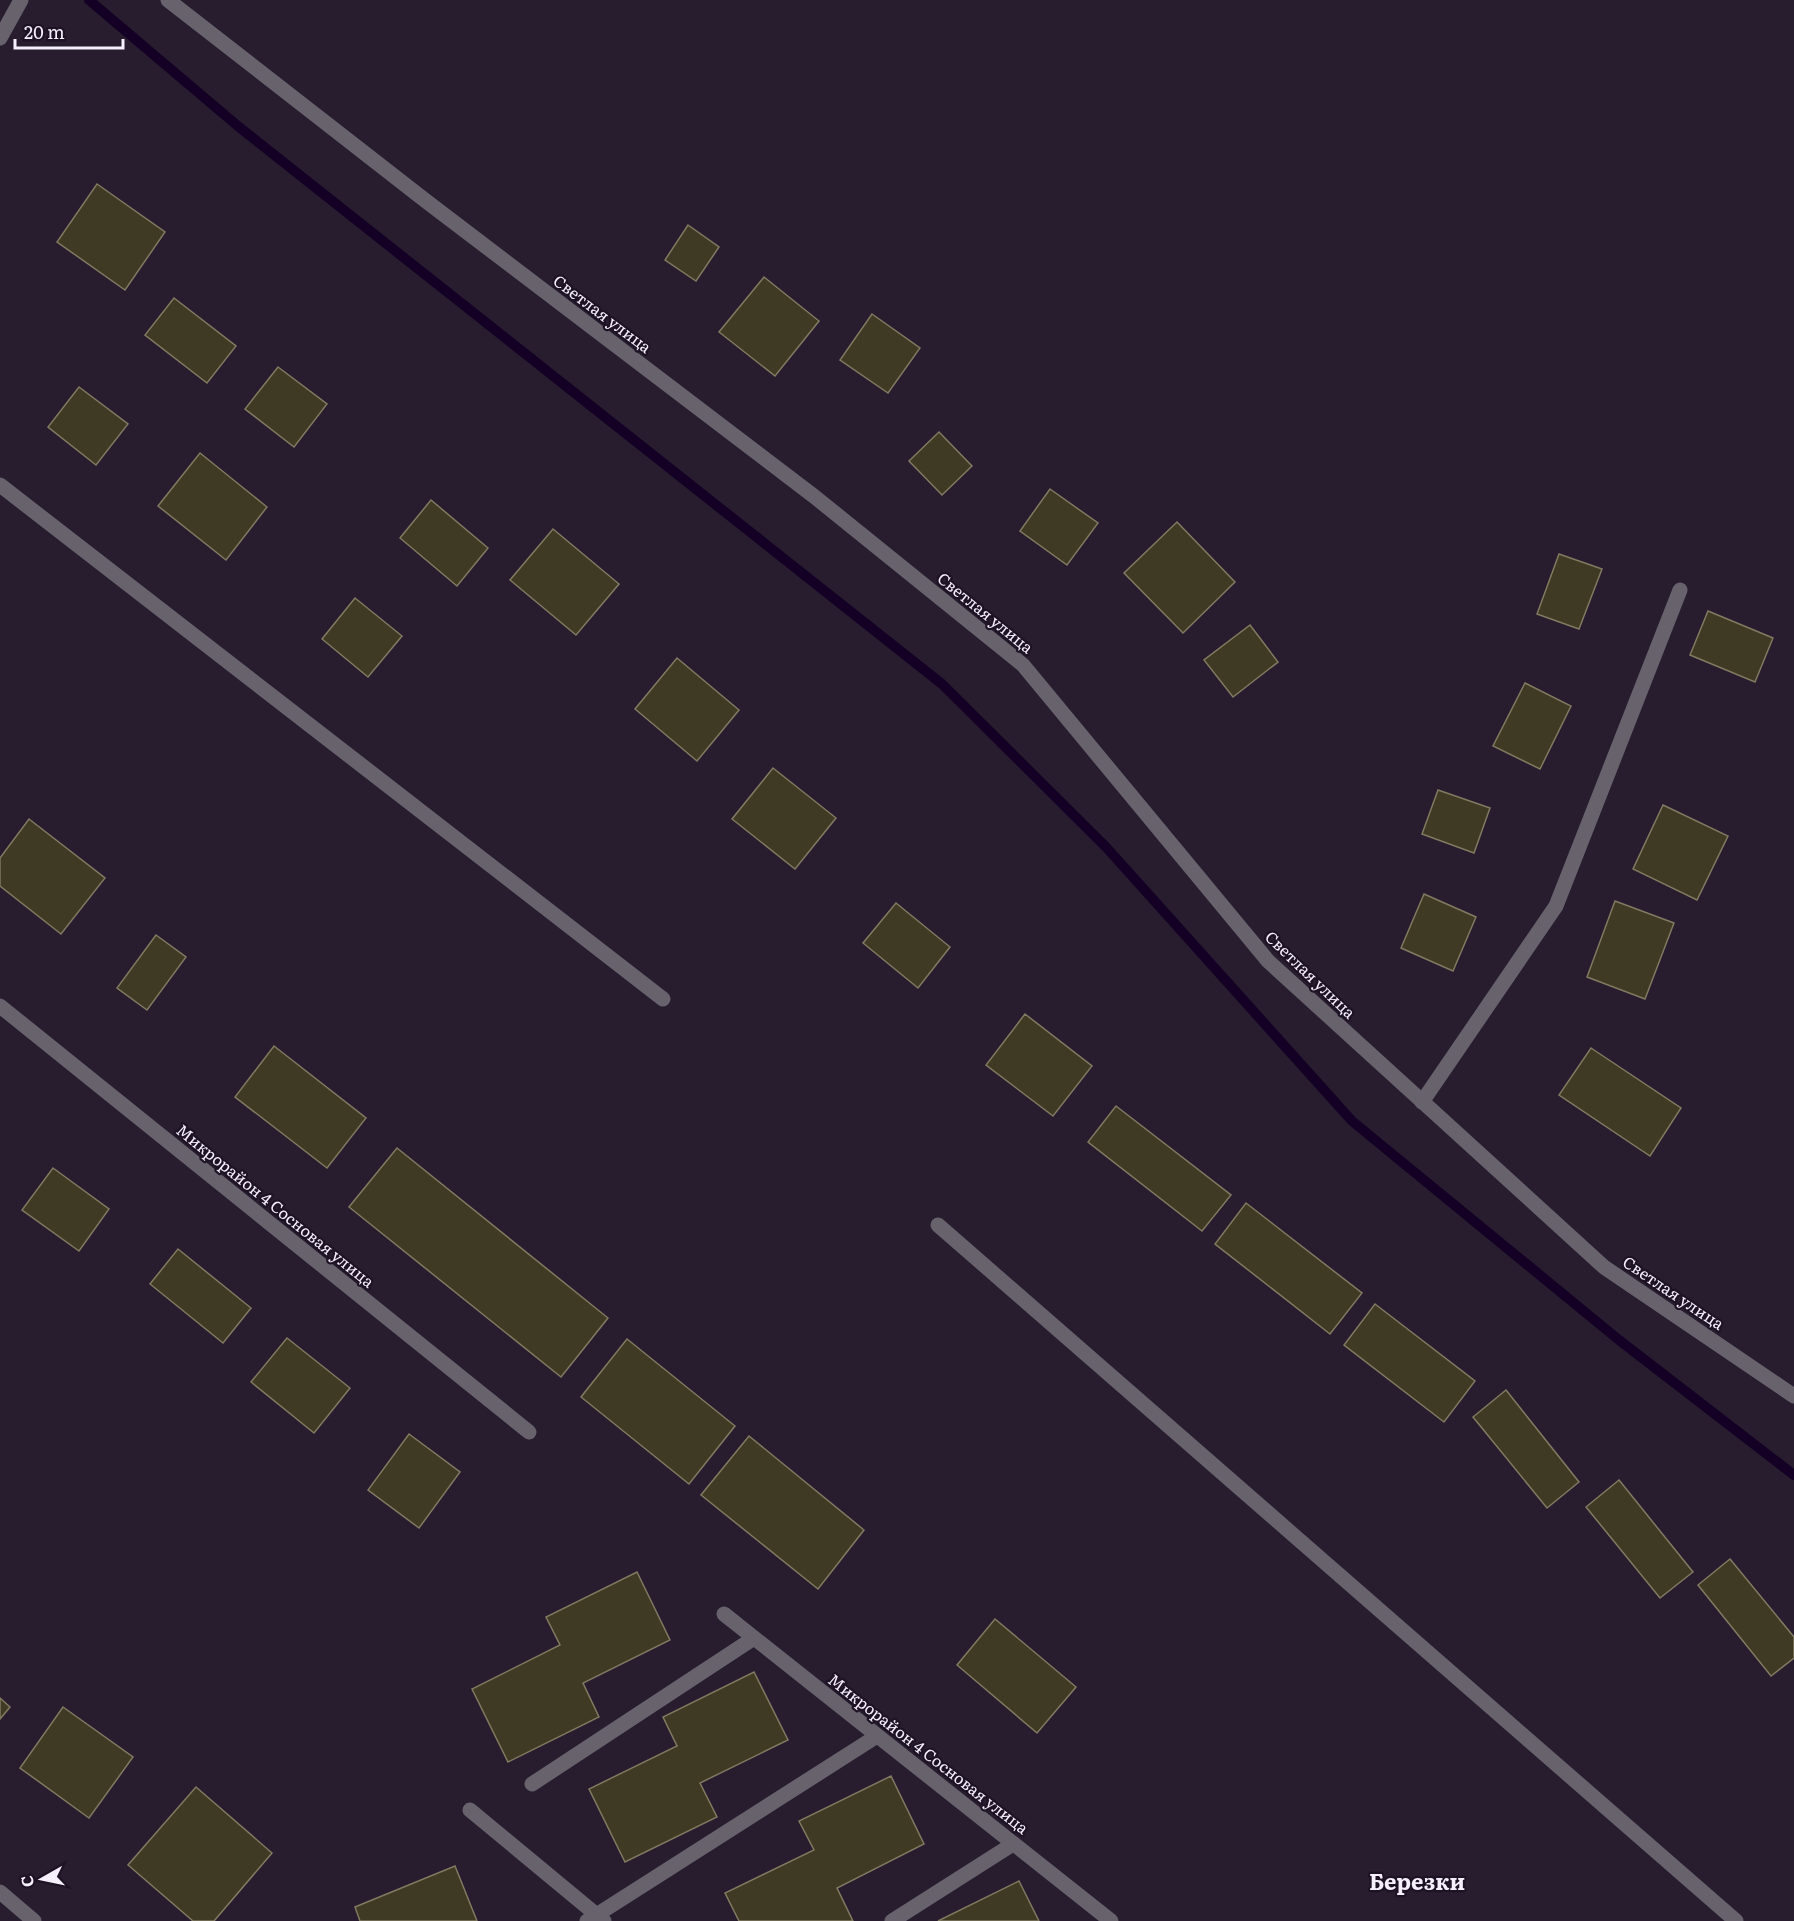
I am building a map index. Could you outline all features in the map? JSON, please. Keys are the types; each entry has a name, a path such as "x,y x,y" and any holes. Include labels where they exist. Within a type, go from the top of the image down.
{"street":[{"path":"0,38 21,0"},
{"name":"Светлая улица","path":"168,0 426,201 815,497 1023,665 1268,961 1605,1267 1794,1396"},
{"path":"0,485 663,999"},
{"path":"1422,1102 1556,906 1680,590"},
{"name":"Микрорайон 4 Сосновая улица","path":"0,1006 529,1432"},
{"path":"938,1225 1736,1921"},
{"name":"Микрорайон 4 Сосновая улица","path":"724,1614 1111,1921"},
{"path":"532,1784 754,1638"},
{"path":"470,1810 596,1919 877,1736"},
{"path":"892,1921 1013,1844"},
{"path":"0,1892 34,1921"}],"building":[{"path":"97,184 165,232 125,290 57,242"},
{"path":"688,225 719,247 696,281 665,260"},
{"path":"764,277 819,321 775,376 719,332"},
{"path":"174,298 236,346 207,383 145,335"},
{"path":"872,314 920,348 888,393 840,360"},
{"path":"278,367 327,404 294,447 245,409"},
{"path":"79,387 128,424 96,465 48,427"},
{"path":"939,432 972,466 942,495 909,461"},
{"path":"200,453 267,507 226,560 158,506"},
{"path":"1050,489 1098,523 1067,565 1020,531"},
{"path":"431,500 488,548 457,586 400,538"},
{"path":"1177,522 1235,582 1183,633 1124,573"},
{"path":"553,529 619,584 576,635 510,580"},
{"path":"1559,554 1602,569 1579,629 1537,614"},
{"path":"355,598 402,636 368,677 322,639"},
{"path":"1708,611 1773,638 1755,682 1690,655"},
{"path":"1250,625 1278,662 1233,697 1204,660"},
{"path":"677,658 739,710 697,761 635,709"},
{"path":"1525,683 1571,706 1540,769 1493,746"},
{"path":"773,768 836,818 795,869 732,819"},
{"path":"1438,790 1490,808 1474,853 1422,834"},
{"path":"1663,805 1728,836 1697,900 1633,869"},
{"path":"29,819 105,878 61,934 0,886 0,858"},
{"path":"1424,894 1476,917 1453,971 1401,948"},
{"path":"1615,901 1674,923 1645,999 1587,977"},
{"path":"896,903 950,947 918,988 863,943"},
{"path":"156,935 186,957 147,1010 117,988"},
{"path":"1025,1014 1092,1066 1053,1116 986,1065"},
{"path":"274,1046 366,1118 327,1168 235,1097"},
{"path":"1591,1048 1681,1108 1650,1156 1559,1095"},
{"path":"1116,1106 1231,1195 1202,1231 1088,1142"},
{"path":"397,1148 608,1318 561,1377 349,1207"},
{"path":"53,1168 109,1209 79,1251 22,1210"},
{"path":"1246,1203 1362,1293 1330,1334 1215,1244"},
{"path":"178,1249 251,1308 223,1343 150,1284"},
{"path":"1375,1304 1475,1381 1444,1422 1344,1345"},
{"path":"287,1338 350,1388 314,1433 251,1382"},
{"path":"627,1339 735,1426 689,1484 581,1397"},
{"path":"1506,1390 1579,1482 1547,1508 1473,1417"},
{"path":"409,1434 460,1472 419,1528 368,1490"},
{"path":"749,1436 864,1530 818,1589 701,1495"},
{"path":"1619,1480 1693,1572 1660,1598 1586,1507"},
{"path":"1730,1559 1794,1637 1794,1658 1771,1676 1698,1585"},
{"path":"637,1572 670,1640 583,1683 599,1717 508,1762 472,1689 560,1645 546,1617"},
{"path":"995,1619 1076,1687 1037,1733 957,1665"},
{"path":"754,1672 788,1740 700,1783 717,1817 625,1862 589,1789 677,1746 663,1717"},
{"path":"0,1698 10,1707 0,1719"},
{"path":"63,1707 133,1757 89,1818 20,1768"},
{"path":"891,1776 924,1844 837,1888 853,1921 739,1921 725,1893 814,1850 799,1821"},
{"path":"196,1787 272,1853 214,1921 193,1921 128,1865"},
{"path":"455,1866 477,1921 360,1921 355,1907"},
{"path":"1019,1881 1039,1921 938,1921"}],"waterway":[{"path":"89,0 239,127 942,684 1106,847 1352,1121 1619,1340 1794,1475"}],"district":[{"name":"Березки","path":"1417,1880"}]}
